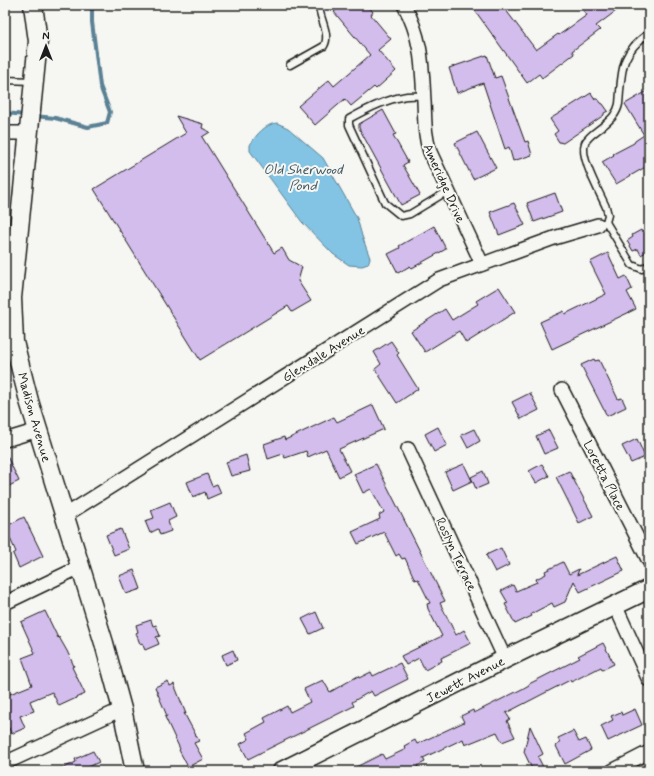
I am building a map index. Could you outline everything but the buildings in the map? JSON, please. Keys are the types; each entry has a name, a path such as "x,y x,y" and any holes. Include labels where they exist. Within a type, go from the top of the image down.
{"main road":[{"name":"Madison Avenue","path":"33,5 38,41 12,298 14,342 29,401 104,643 122,709 135,771"},
{"name":"Jewett Avenue","path":"282,771 505,659 649,589"}],"street":[{"name":"Ameridge Drive","path":"404,5 416,28 419,43 426,138 430,152 482,264"},
{"path":"5,133 29,130"},
{"name":"Glendale Avenue","path":"64,516 439,280 554,238 602,224"},
{"name":"Loretta Place","path":"562,390 649,561"},
{"path":"5,440 38,430"},
{"name":"Roslyn Terrace","path":"408,449 505,659"},
{"path":"5,603 80,567"},
{"path":"615,605 649,680"},
{"path":"5,763 122,709"},
{"path":"612,771 649,752"}],"lane":[{"path":"290,66 324,46 326,43 319,5"},
{"path":"649,33 638,41 631,49 622,66 618,110 614,116 589,138 584,148 584,158 608,215 602,224 632,265 642,269 649,265"},
{"path":"5,80 33,90"},
{"path":"424,96 403,96 393,99 361,112 349,119 349,126 385,203 401,216 410,214 448,191"}],"water":[{"name":"Old Sherwood Pond","path":"277,123 288,128 323,158 357,218 370,258 368,264 362,266 349,265 333,254 302,222 250,151 250,145 258,134 269,125"}],"waterway":[{"path":"34,116 55,118 88,127 107,123 110,112 100,86 92,22 92,5"},
{"path":"5,113 26,115"}]}
